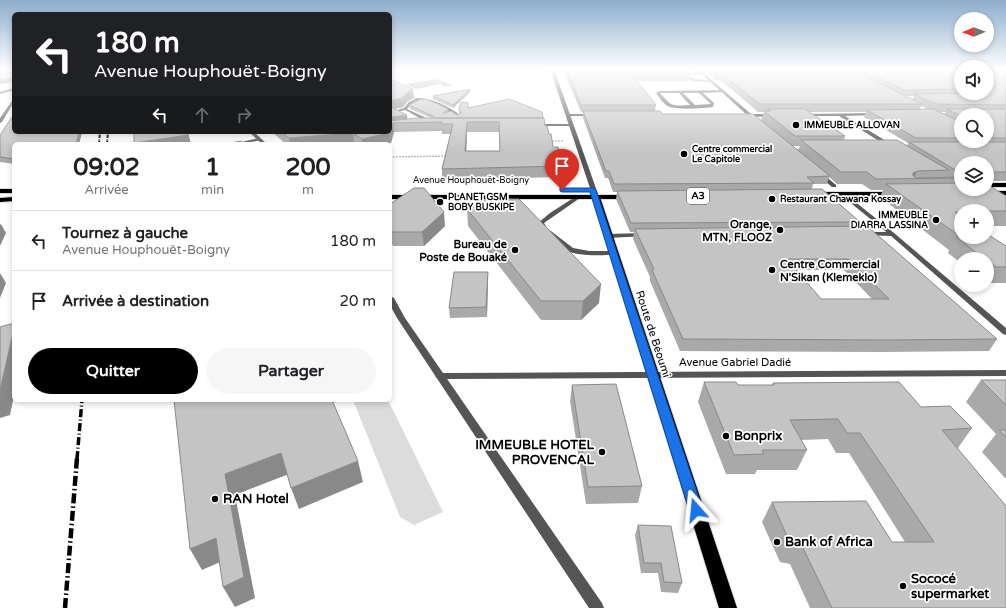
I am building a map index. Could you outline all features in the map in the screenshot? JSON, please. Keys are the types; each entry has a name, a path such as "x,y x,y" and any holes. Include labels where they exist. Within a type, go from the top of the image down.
{"highway":[{"path":"994,185 1006,185"},
{"path":"811,187 898,186"},
{"name":"Avenue Houphouët-Boigny","path":"392,190 634,193"},
{"path":"0,191 12,191"},
{"name":"Avenue Houphouët-Boigny","path":"392,197 578,197 594,193"},
{"path":"994,193 1006,193"},
{"path":"803,194 904,194"},
{"path":"0,200 12,199"}],"main road":[{"name":"Route de Béoumi","path":"594,193 728,608"}],"street":[{"name":"Route de Béoumi","path":"562,97 594,193"},
{"path":"662,97 668,105 677,107 709,107 713,104 706,97"},
{"path":"685,97 694,107"},
{"path":"730,97 756,120"},
{"path":"392,113 405,109 411,103 427,100 459,116"},
{"path":"0,122 12,102"},
{"path":"405,109 432,124 424,125"},
{"path":"392,113 398,116"},
{"path":"803,115 878,114"},
{"path":"568,115 600,115"},
{"path":"742,115 780,115"},
{"path":"840,115 892,148 884,148"},
{"path":"532,125 571,125"},
{"path":"255,134 263,142"},
{"path":"244,142 259,139"},
{"path":"814,170 834,186"},
{"path":"843,194 1006,332"},
{"path":"578,197 545,218 541,223 545,229 571,250 589,253 613,253"},
{"path":"861,234 892,234"},
{"path":"607,236 655,235"},
{"path":"392,302 401,318 597,608"},
{"name":"Avenue Gabriel Dadié","path":"440,376 1006,372"}],"path":[{"path":"548,141 577,141"},
{"path":"392,157 453,156"}],"shaded area":[{"path":"354,402 389,402 443,512 414,525 400,517"}],"building":[{"path":"392,97 402,98 392,100"},
{"path":"436,97 461,97 453,105"},
{"path":"578,97 650,97 656,105 581,105"},
{"path":"752,97 909,97 922,104 760,104"},
{"path":"921,97 954,97 954,100 994,100 994,97 1006,97 1006,105 936,104"},
{"path":"425,99 448,109 443,113 451,111 457,115 462,113 459,109 461,102 468,103 468,108 509,99 542,112 543,118 434,118 433,116 409,105"},
{"path":"392,108 407,115 392,117"},
{"path":"768,109 805,109 845,136 795,136 764,111 771,111"},
{"path":"933,109 954,119 954,138 916,138 867,110"},
{"path":"947,109 954,109 954,112"},
{"path":"994,109 1006,109 1006,138 994,138"},
{"name":"Centre commercial Le Capitole","path":"583,111 660,111 662,114 753,114 830,176 807,177 814,183 614,184 609,171 606,171"},
{"path":"12,117 12,134 78,134 76,142 12,142 12,159 0,157 0,135"},
{"path":"416,118 544,118 545,126 547,126 549,134 551,134 553,147 558,147 563,166 442,169 453,124 442,124 442,122 393,123 392,126 392,121","holes":["467,122 499,122 500,151 465,151"]},
{"path":"134,134 188,135 141,142 134,142"},
{"path":"284,134 340,134 289,138"},
{"path":"354,134 384,134 362,139"},
{"path":"801,140 897,140 949,170 917,171 913,173 913,176 917,178 954,178 876,179 867,172 841,172"},
{"path":"909,142 954,142 954,148 994,148 994,142 1006,142 1006,172 994,172 994,156 954,156 954,169"},
{"path":"954,183 954,196 994,196 994,188 1006,196 1006,211 994,211 994,204 954,204 954,232 886,184"},
{"path":"414,188 424,188 444,212 422,232 392,232 392,203"},
{"path":"822,189 860,222 631,223 617,191"},
{"path":"486,199 519,199 601,284 583,301 541,301 467,209"},
{"name":"Centre Commercial N'Sikan (Klemeklo)","path":"867,226 997,339 683,339 652,270 654,269 635,229","holes":["787,259 849,259 889,299 821,299"]},
{"path":"994,238 1006,246 1006,267 996,267 994,265 994,252 976,252 965,244 994,244"},
{"path":"454,272 488,272 486,307 449,308"},
{"path":"12,324 12,338 0,390 0,327"},
{"path":"981,380 1006,380 1006,405"},
{"path":"704,382 736,382 738,385 774,385 773,383 899,382 921,407 950,406 972,428 942,430 1006,506 1006,608 832,608 801,544 790,543 772,502 866,501 892,542 934,542 860,433 847,433 838,419 790,420 807,450 762,450 764,454 734,455"},
{"name":"IMMEUBLE HOTEL PROVENCAL","path":"616,384 642,486 588,487 572,385"},
{"name":"RAN Hotel","path":"174,402 333,402 358,461 291,488 281,453 225,474 244,577 223,587 216,538 190,549"},
{"path":"999,430 1006,430 1006,437"},
{"path":"638,525 671,526 682,583 664,582 661,563 644,563"}],"railway":[{"path":"99,142 100,134"},
{"path":"107,142 108,134"},
{"path":"77,459 82,402"},
{"path":"65,608 77,458"}],"place":[{"name":"IMMEUBLE ALLOVAN","path":"796,125"},
{"name":"Centre commercial Le Capitole","path":"684,154"},
{"name":"Restaurant Chawana Kossay","path":"772,199"},
{"name":"PLANET GSM BOBY BUSKIPE","path":"440,202"},
{"name":"IMMEUBLE DIARRA LASSINA","path":"936,220"},
{"name":"Orange, MTN, FLOOZ","path":"780,230"},
{"name":"Bureau de Poste de Bouaké","path":"515,250"},
{"name":"Centre Commercial N'Sikan (Klemeklo)","path":"772,270"},
{"name":"Bonprix","path":"726,436"},
{"name":"IMMEUBLE HOTEL PROVENCAL","path":"602,452"},
{"name":"RAN Hotel","path":"215,499"},
{"name":"Bank of Africa","path":"777,542"},
{"name":"Sococé supermarket","path":"903,586"}],"route":[{"path":"562,190 593,190 596,197 607,236 658,389 696,510"}]}
